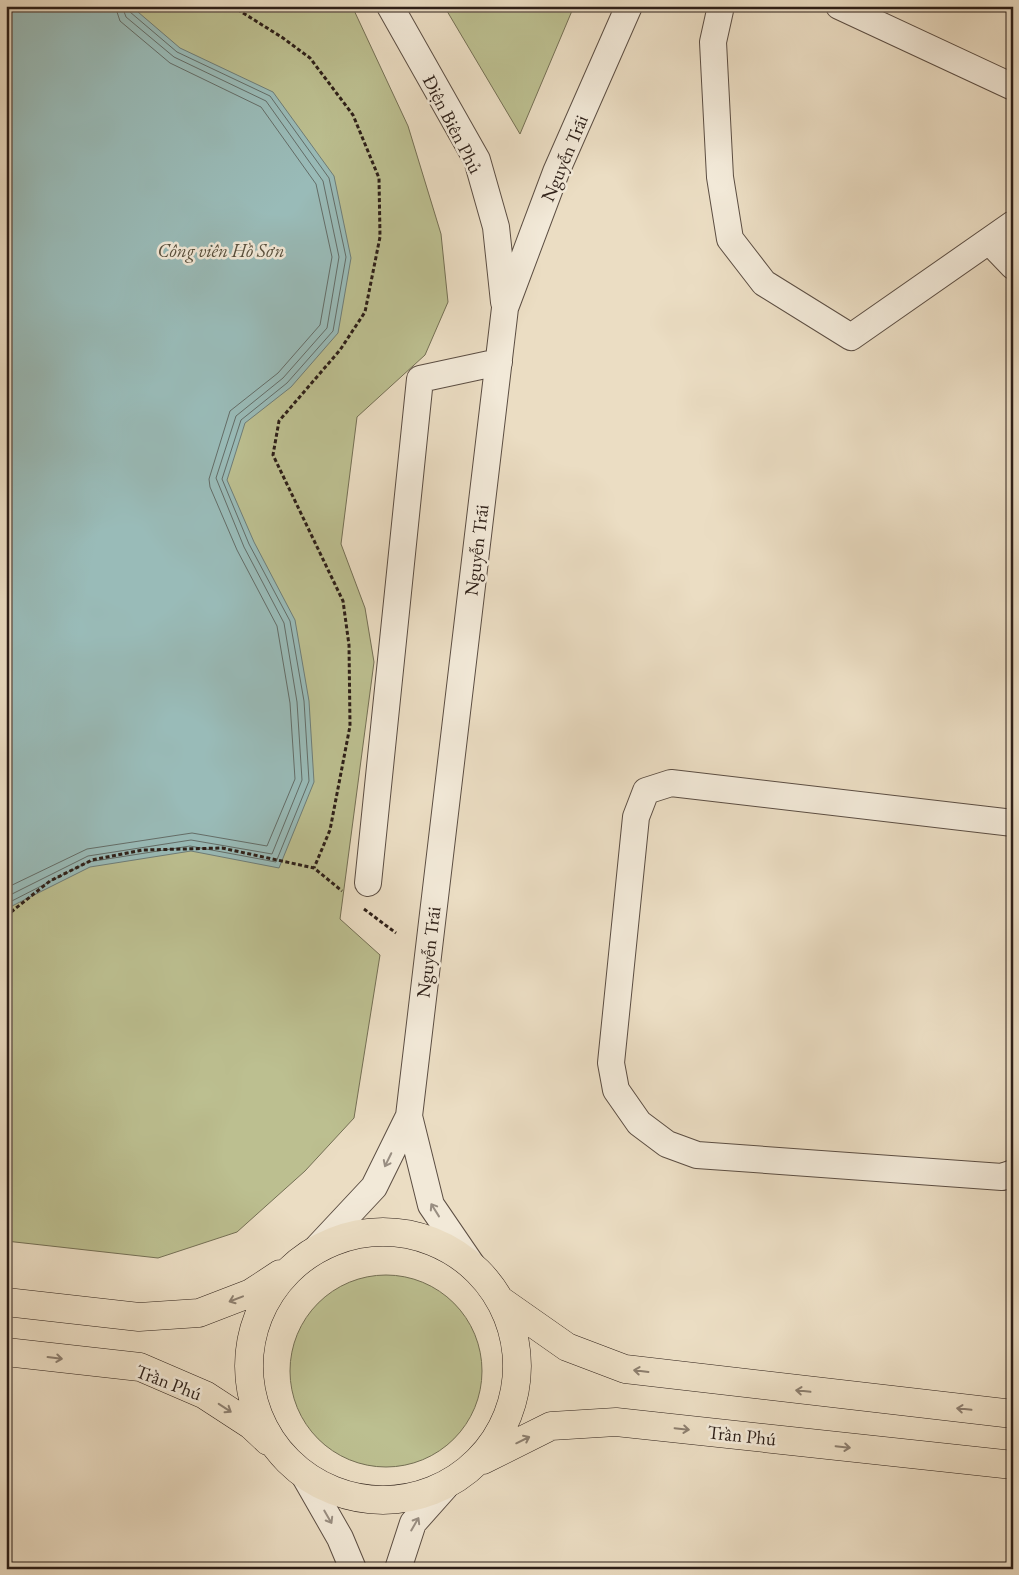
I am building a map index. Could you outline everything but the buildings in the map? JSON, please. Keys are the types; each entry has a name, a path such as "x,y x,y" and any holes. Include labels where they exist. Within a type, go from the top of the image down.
{"main road":[{"name":"Trần Phú","path":"6,1302 139,1317 199,1313 252,1293 294,1266 316,1249 355,1234 397,1232 437,1243 472,1265 500,1300 567,1347 625,1369 1013,1414"},
{"name":"Trần Phú","path":"282,1454 265,1430 252,1394 249,1356 257,1319 275,1286 294,1266"},
{"name":"Trần Phú","path":"479,1461 505,1426 517,1384 516,1340 500,1300"},
{"name":"Trần Phú","path":"6,1352 140,1367 205,1395 251,1425 304,1475 337,1492 373,1500 410,1498 445,1487 479,1461 551,1426 616,1422 1013,1465"}],"street":[{"name":"Điện Biên Phủ","path":"390,6 476,160 496,227 505,308"},
{"name":"Nguyễn Trãi","path":"409,1116 505,308 556,172 628,6"},
{"path":"721,6 713,42 720,177 730,239 764,283 851,337 1013,224"},
{"path":"839,6 1013,87"},
{"path":"988,241 1013,266"},
{"path":"368,883 420,380 499,362"},
{"path":"1013,823 671,783 646,792 636,817 611,1063 616,1090 639,1123 667,1144 697,1155 1002,1177 1013,1173"},
{"path":"316,1249 374,1186 409,1116"},
{"path":"409,1116 431,1205 472,1265"},
{"path":"304,1475 340,1538 353,1569"},
{"path":"398,1569 413,1524 445,1487"}],"path":[{"path":"6,916 50,881 92,860 143,850 222,848 314,868 330,830 350,726 349,645 343,601 273,455 279,421 340,350 365,312 380,237 379,178 353,115 310,58 284,38 232,6"}],"green space":[{"name":"Công viên Hồ Sơn","path":"6,6 352,6 408,126 441,234 448,302 425,355 357,417 341,544 365,608 374,662 340,919 380,955 354,1118 305,1171 237,1232 158,1258 6,1241"},
{"path":"444,6 574,6 520,134"},
{"path":"395,1275 405,1276 431,1286 447,1296 461,1310 475,1334 481,1352 481,1390 475,1408 461,1432 447,1446 423,1460 405,1466 377,1467 367,1466 341,1456 325,1446 311,1432 297,1408 291,1390 290,1362 291,1352 301,1326 311,1310 325,1296 349,1282 367,1276"}],"water":[{"path":"6,6 131,6 180,48 273,92 334,176 351,258 338,333 291,387 245,423 227,480 254,542 295,620 309,701 314,782 279,868 191,851 90,867 6,909"}]}
